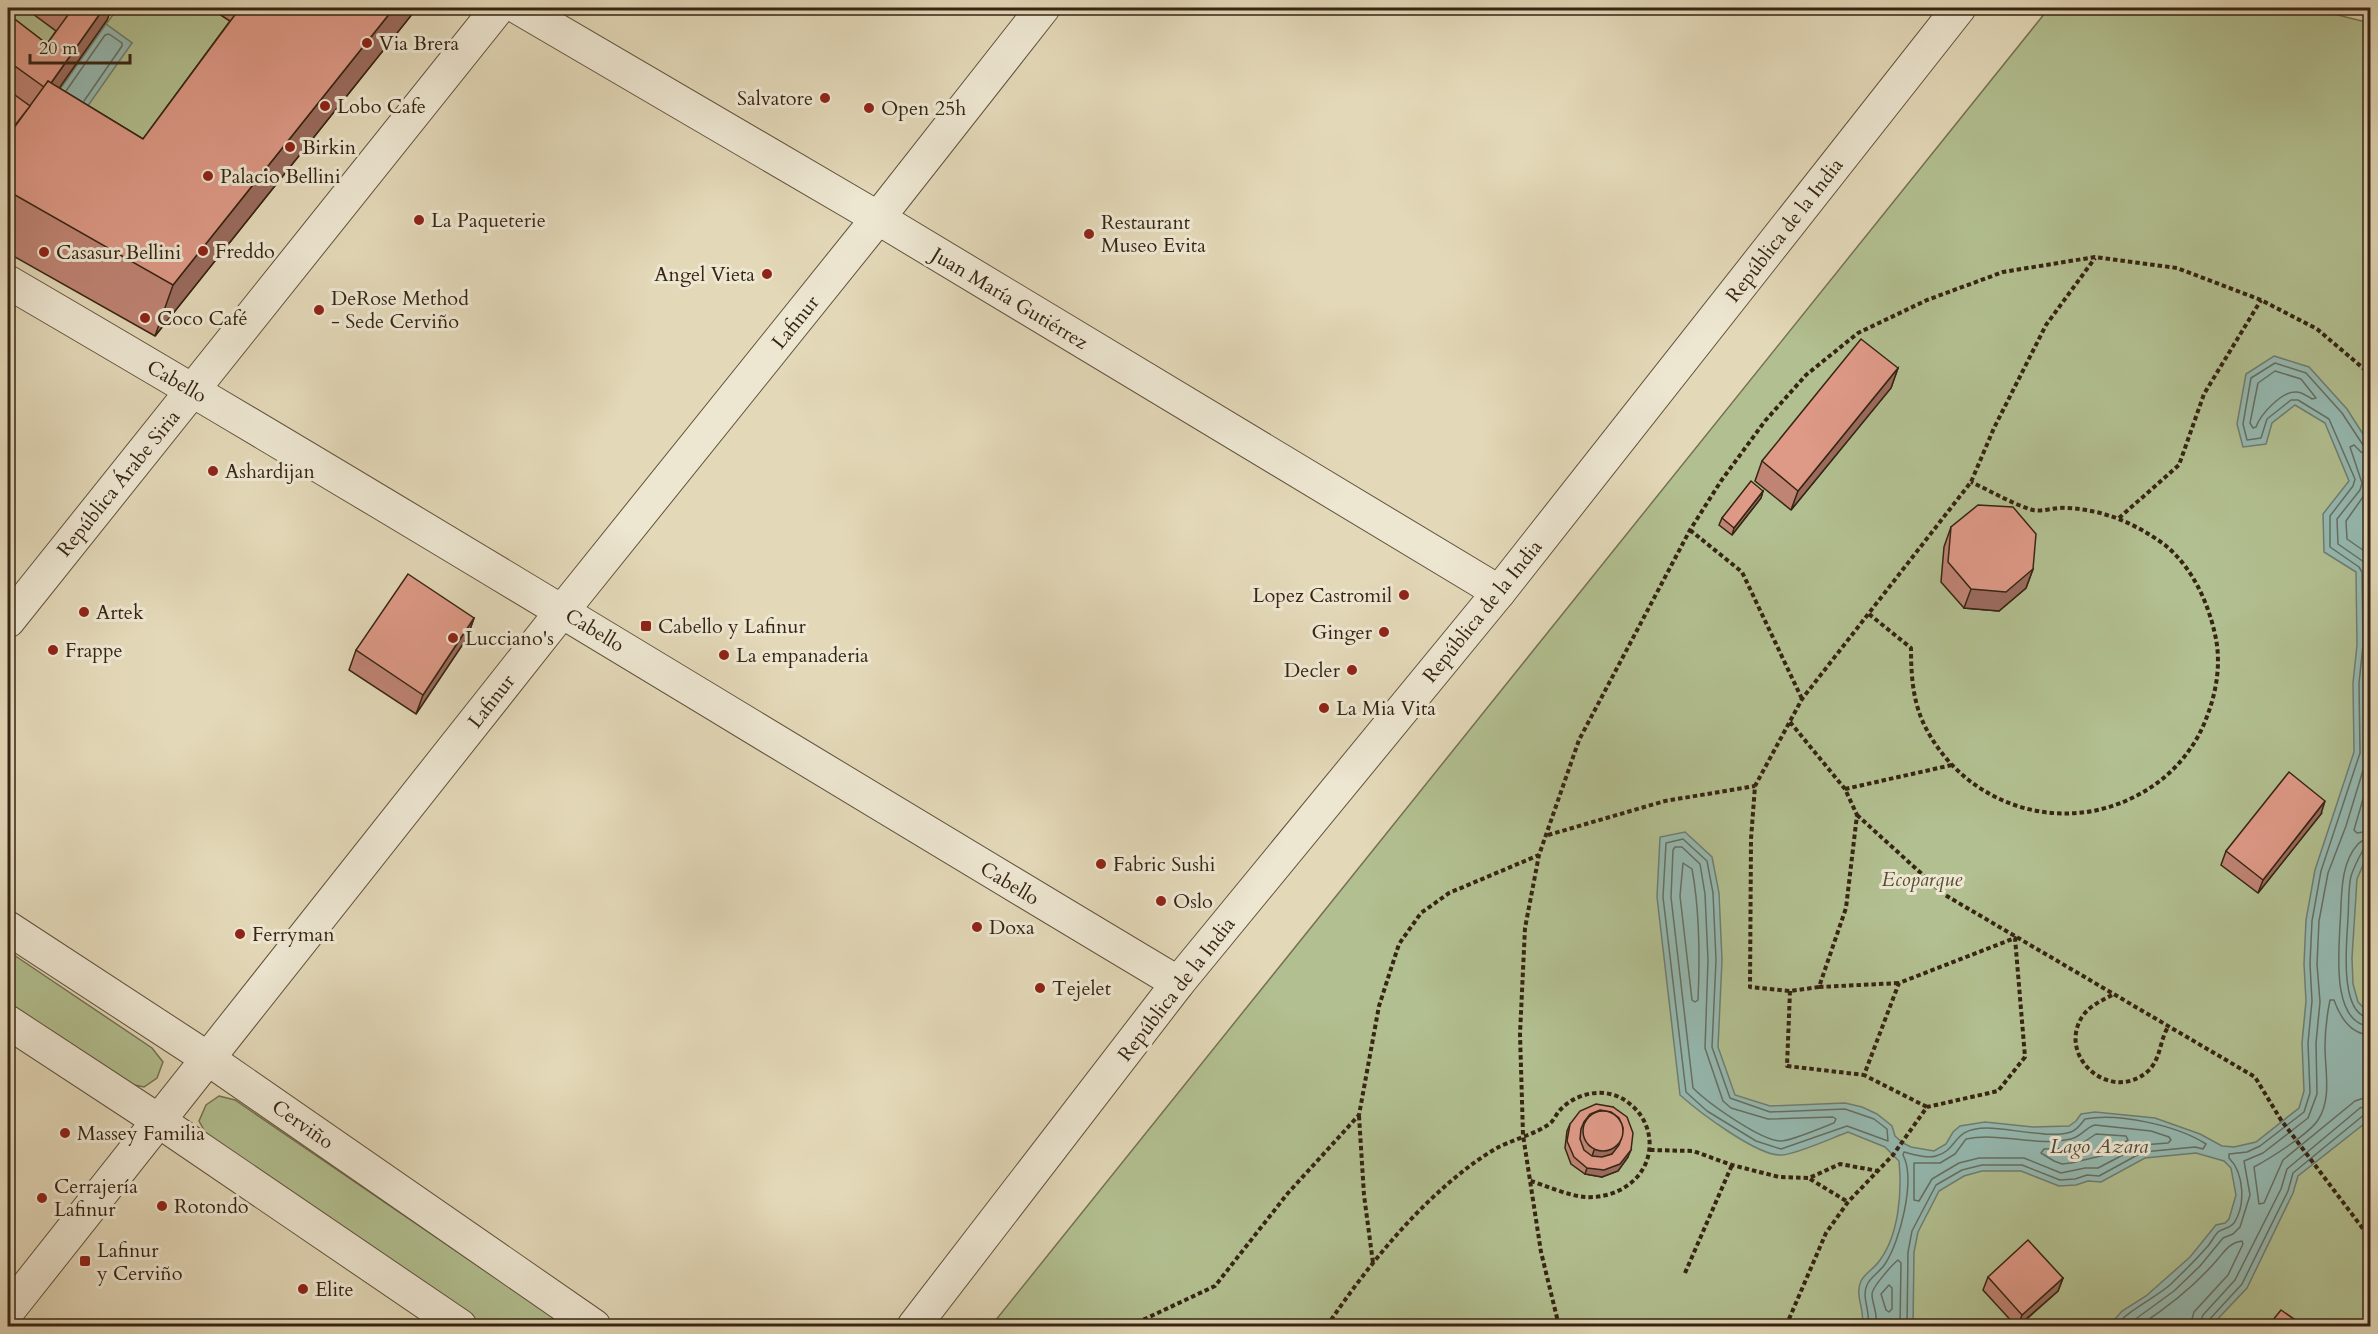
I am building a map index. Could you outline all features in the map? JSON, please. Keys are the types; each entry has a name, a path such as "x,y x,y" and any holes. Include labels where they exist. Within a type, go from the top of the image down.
{"street":[{"name":"República Árabe Siria","path":"8,621 498,8"},
{"name":"Juan María Gutiérrez","path":"519,8 878,218 1499,592"},
{"name":"Lafinur","path":"8,1311 1043,8"},
{"name":"República de la India","path":"914,1326 1178,983 1499,592 1959,8"},
{"name":"Cabello","path":"8,282 563,610 894,813 1178,983"},
{"name":"Cerviño","path":"8,928 207,1058 594,1326"},
{"path":"8,1022 159,1121 460,1326"}],"path":[{"path":"2015,938 1899,983 1819,987 1790,991 1750,987 1751,839 1755,786 1802,699 1971,482 1994,428 2046,325 2095,257"},
{"path":"1559,1326 1541,1252 1528,1180 1523,1135 1520,1034 1525,928 1539,855 1548,835 1579,740 1689,530 1765,421 1806,375 1858,333 1927,300 2002,272 2095,257 2177,268 2261,300 2317,329 2370,374"},
{"path":"2119,518 2178,465 2204,394 2261,300"},
{"path":"1869,614 1911,648 1911,676 1916,704 1927,730 1942,754 1961,775 1984,792 2010,805 2037,812 2065,814 2094,812 2121,804 2146,791 2161,780 2188,753 2202,729 2213,702 2218,665 2212,618 2187,568 2144,530 2119,518 2091,510 2063,508 2035,511 1971,482"},
{"path":"1689,530 1742,572 1802,699"},
{"path":"1790,722 1845,789 1857,814 1945,895 2255,1077 2281,1120 2370,1238"},
{"path":"1845,789 1952,765"},
{"path":"1548,835 1665,801 1755,786"},
{"path":"1819,987 1846,908 1857,814"},
{"path":"1373,1264 1364,1195 1359,1115 1379,1006 1399,944 1421,913 1449,893 1539,855"},
{"path":"1790,991 1786,1066 1864,1075 1928,1107 1998,1091 2025,1057 2015,938"},
{"path":"1864,1075 1899,983"},
{"path":"2112,995 2093,1005 2083,1016 2077,1029 2076,1044 2080,1058 2087,1069 2098,1077 2110,1082 2123,1082 2136,1079 2148,1072 2156,1062 2163,1035 2169,1027"},
{"path":"1327,1326 1373,1264 1453,1178 1496,1149 1550,1124 1569,1102 1582,1095 1596,1092 1611,1094 1625,1100 1645,1121 1650,1150 1646,1164 1628,1186 1614,1193 1584,1197 1528,1180"},
{"path":"1786,1326 1826,1233 1848,1202 1893,1155 1928,1107"},
{"path":"1130,1326 1215,1286 1288,1193 1359,1115"},
{"path":"1650,1150 1693,1151 1732,1165 1779,1177 1809,1178 1840,1164 1878,1171"},
{"path":"1685,1273 1732,1165"},
{"path":"1809,1178 1848,1202"}],"green space":[{"path":"8,8 25,8 64,37 35,78 8,58"},
{"path":"118,8 210,8 244,30 124,190 46,109 132,43 106,24"},
{"name":"Ecoparque","path":"2049,8 2310,8 2370,23 2370,1326 991,1326"},
{"path":"8,951 152,1048 163,1062 157,1078 144,1087 129,1084 8,1007"},
{"path":"219,1096 235,1100 566,1326 485,1326 209,1139 199,1121 206,1105"}],"water":[{"path":"106,24 132,43 73,127 46,109"},
{"name":"Lago Azara","path":"2274,356 2309,367 2347,409 2370,445 2370,849 2357,879 2352,958 2353,984 2358,1002 2370,1014 2370,1116 2364,1124 2298,1176 2293,1193 2247,1288 2211,1326 2109,1326 2122,1311 2146,1296 2190,1257 2216,1225 2225,1223 2229,1219 2236,1195 2231,1168 2224,1161 2196,1153 2145,1158 2101,1182 2088,1181 2076,1185 2059,1186 2021,1171 1982,1171 1964,1176 1939,1191 1918,1232 1914,1252 1913,1326 1862,1326 1863,1315 1859,1287 1863,1278 1880,1260 1891,1238 1898,1212 1899,1161 1885,1147 1848,1132 1796,1152 1782,1155 1771,1154 1729,1132 1680,1095 1657,897 1660,837 1685,832 1712,857 1719,893 1722,960 1718,1047 1735,1095 1770,1106 1845,1103 1862,1107 1877,1114 1892,1126 1895,1136 1903,1143 1911,1147 1934,1151 1946,1144 1953,1132 1960,1126 1985,1122 2033,1127 2069,1126 2081,1114 2095,1112 2155,1118 2200,1134 2222,1146 2234,1147 2256,1142 2299,1108 2304,1091 2302,1043 2306,1001 2304,964 2306,920 2315,870 2354,752 2353,683 2357,645 2356,572 2324,552 2323,514 2349,481 2325,423 2295,405 2272,423 2266,444 2243,447 2237,424 2246,374"}],"building":[{"path":"73,8 104,8 51,83 48,81 44,87 8,61 8,14 47,44"},
{"name":"Palacio Bellini","path":"240,8 394,8 173,285 8,191 8,136 48,81 143,139"},
{"path":"8,90 30,106 9,133 8,132"},
{"path":"1861,339 1898,368 1798,491 1762,461"},
{"path":"1751,481 1763,491 1734,528 1722,518"},
{"path":"1978,505 2013,507 2036,534 2033,569 2006,592 1971,589 1948,562 1951,527"},
{"path":"408,574 474,618 423,695 356,650"},
{"path":"2289,772 2325,801 2263,880 2226,851"},
{"path":"1596,1104 1613,1107 1627,1117 1633,1133 1631,1150 1620,1164 1604,1170 1587,1168 1574,1157 1567,1141 1570,1124 1580,1111","holes":["1600,1110 1611,1112 1619,1118 1623,1128 1619,1145 1612,1154 1602,1157 1592,1156 1584,1150 1580,1139 1584,1122 1590,1114"]},
{"path":"1603,1111 1611,1112 1617,1117 1622,1123 1622,1139 1617,1145 1611,1150 1603,1151 1595,1150 1589,1145 1584,1139 1583,1131 1584,1123 1589,1117 1595,1112"},
{"path":"2028,1240 2063,1278 2022,1315 1988,1277"},
{"path":"2281,1310 2304,1326 2268,1326"}],"place":[{"name":"Via Brera","path":"367,43"},
{"name":"Salvatore","path":"825,98"},
{"name":"Lobo Cafe","path":"325,106"},
{"name":"Open 25h","path":"869,108"},
{"name":"Birkin","path":"290,147"},
{"name":"Palacio Bellini","path":"208,176"},
{"name":"La Paqueterie","path":"419,220"},
{"name":"Restaurant Museo Evita","path":"1089,234"},
{"name":"Freddo","path":"203,251"},
{"name":"Casasur Bellini","path":"44,252"},
{"name":"Angel Vieta","path":"767,274"},
{"name":"DeRose Method - Sede Cerviño","path":"319,310"},
{"name":"Coco Café","path":"145,318"},
{"name":"Ashardijan","path":"213,471"},
{"name":"Lopez Castromil","path":"1404,595"},
{"name":"Artek","path":"84,612"},
{"name":"Cabello y Lafinur","path":"646,626"},
{"name":"Ginger","path":"1384,632"},
{"name":"Lucciano's","path":"453,638"},
{"name":"Frappe","path":"53,650"},
{"name":"La empanaderia","path":"724,655"},
{"name":"Decler","path":"1352,670"},
{"name":"La Mia Vita","path":"1324,708"},
{"name":"Fabric Sushi","path":"1101,864"},
{"name":"Oslo","path":"1161,901"},
{"name":"Doxa","path":"977,927"},
{"name":"Ferryman","path":"240,934"},
{"name":"Tejelet","path":"1040,988"},
{"name":"Massey Familia","path":"65,1133"},
{"name":"Cerrajería Lafinur","path":"42,1198"},
{"name":"Rotondo","path":"162,1206"},
{"name":"Lafinur y Cerviño","path":"85,1261"},
{"name":"Elite","path":"303,1289"}]}
